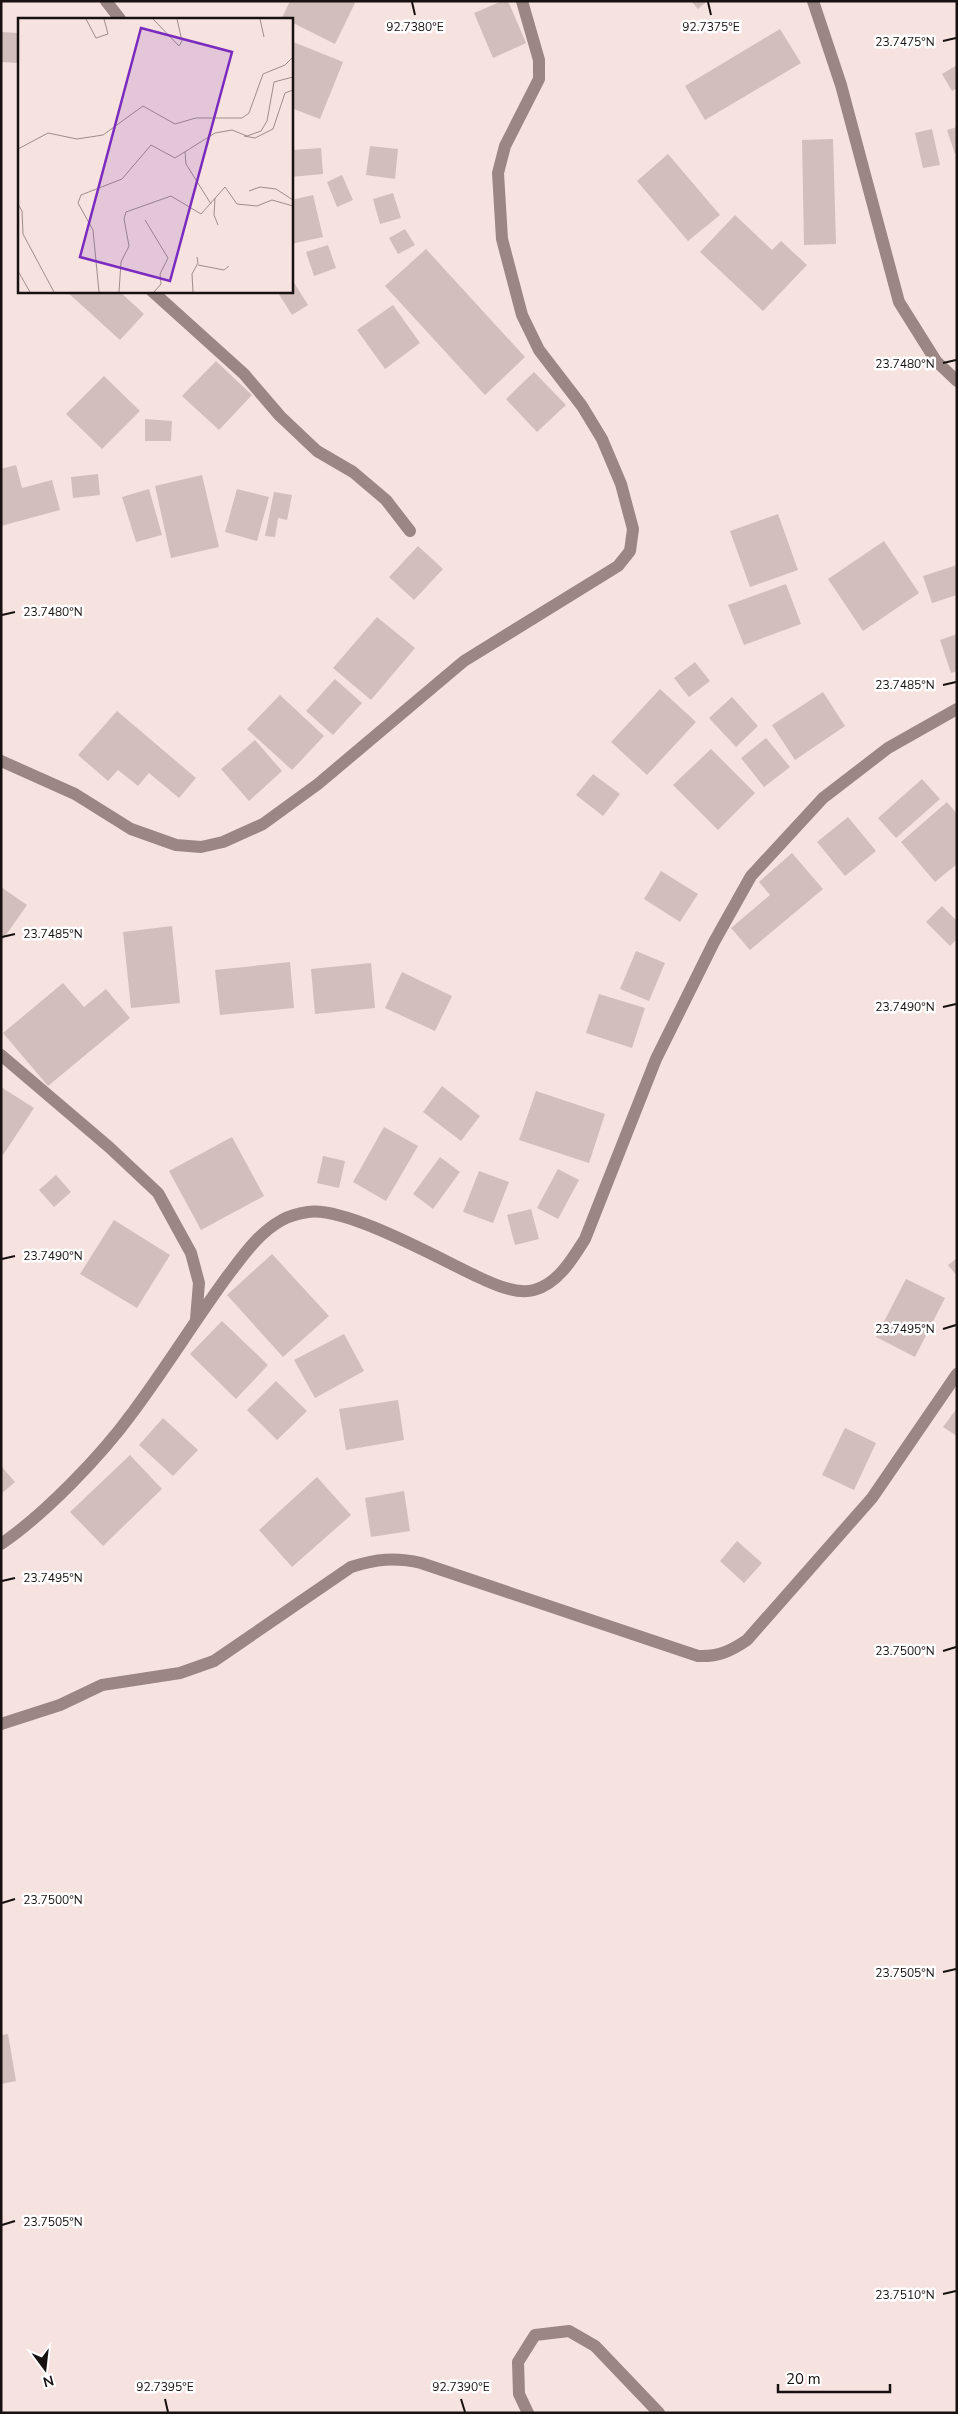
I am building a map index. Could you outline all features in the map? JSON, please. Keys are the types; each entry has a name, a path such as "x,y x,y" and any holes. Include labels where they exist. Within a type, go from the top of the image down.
{"street":[{"path":"106,1 119,18"},
{"path":"1,761 75,794 131,829 176,845 201,847 222,842 263,824 318,784 464,661 618,566 630,551 633,529 621,484 602,439 582,406 539,350 522,315 502,239 498,173 505,146 539,79 539,60 522,1"},
{"path":"813,1 841,85 900,302 936,361 957,381"},
{"path":"153,292 244,374 280,416 317,451 353,472 386,500 410,531"},
{"path":"1,1544 26,1527 88,1464 132,1414 196,1319 254,1242 282,1220 310,1211 339,1216 376,1228 495,1285 523,1291 534,1290 558,1275 570,1263 586,1239 656,1059 714,942 750,876 823,798 888,748 957,709"},
{"path":"1,1055 102,1141 158,1193 191,1253 199,1283 196,1319"},
{"path":"1,1724 60,1705 102,1685 180,1674 214,1661 351,1567 374,1560 399,1558 420,1563 698,1656 712,1656 729,1652 747,1640 872,1498 957,1374"},
{"path":"528,2413 519,2394 518,2362 535,2335 569,2331 595,2346 659,2413"}],"building":[{"path":"290,1 351,1 355,3 335,44 292,22 292,18 282,18"},
{"path":"502,1 508,1 526,43 493,58 474,13"},
{"path":"691,1 707,1 698,9"},
{"path":"780,29 801,63 705,120 685,86"},
{"path":"2,32 18,33 18,63 1,62"},
{"path":"292,41 343,62 320,119 292,108"},
{"path":"957,65 957,88 952,91 942,74"},
{"path":"957,127 957,153 955,154 947,130"},
{"path":"932,129 940,165 923,168 915,133"},
{"path":"833,139 836,244 804,245 802,140"},
{"path":"370,146 398,149 395,179 366,175"},
{"path":"321,148 323,174 292,177 292,150"},
{"path":"668,154 720,215 688,241 637,181"},
{"path":"342,175 353,200 337,207 327,182"},
{"path":"393,193 401,218 380,224 373,199"},
{"path":"313,195 323,237 292,244 292,200"},
{"path":"735,215 772,250 781,241 807,265 763,311 700,252"},
{"path":"405,229 415,245 398,254 389,238"},
{"path":"328,245 336,268 314,276 306,252"},
{"path":"426,249 525,357 485,395 385,286"},
{"path":"293,281 308,305 292,315 278,292 292,292"},
{"path":"67,292 120,292 144,314 120,340"},
{"path":"393,305 420,343 385,369 357,330"},
{"path":"216,361 252,395 219,430 182,396"},
{"path":"534,372 566,405 537,432 506,399"},
{"path":"104,376 140,411 102,449 66,414"},
{"path":"145,419 172,421 171,441 145,441"},
{"path":"16,465 22,488 52,480 60,510 1,526 1,469"},
{"path":"98,474 100,495 73,498 71,477"},
{"path":"202,475 219,547 171,558 155,486"},
{"path":"149,489 162,535 136,542 122,497"},
{"path":"237,489 269,497 257,541 225,532"},
{"path":"274,492 292,495 287,520 278,518 275,537 265,536"},
{"path":"778,514 798,570 750,587 730,531"},
{"path":"884,541 919,593 863,631 828,579"},
{"path":"418,546 443,569 414,600 389,577"},
{"path":"957,565 957,595 932,603 923,576"},
{"path":"786,584 801,624 744,645 728,605"},
{"path":"377,617 415,648 371,700 333,668"},
{"path":"957,634 957,671 951,673 940,640"},
{"path":"695,662 710,681 689,697 674,678"},
{"path":"335,679 362,703 333,735 306,711"},
{"path":"660,689 696,722 647,775 611,742"},
{"path":"823,692 845,726 795,760 772,725"},
{"path":"280,695 324,736 292,770 247,729"},
{"path":"732,697 758,726 736,747 709,718"},
{"path":"117,711 196,778 179,798 149,773 138,786 118,770 108,781 78,755"},
{"path":"766,738 790,767 764,787 741,758"},
{"path":"255,740 282,771 249,801 221,769"},
{"path":"711,749 755,793 718,830 673,785"},
{"path":"593,774 620,794 603,816 576,795"},
{"path":"922,779 940,799 896,838 878,818"},
{"path":"947,802 957,814 957,864 935,882 901,842"},
{"path":"848,817 876,851 845,876 817,842"},
{"path":"792,853 823,889 750,950 731,928 770,895 759,882"},
{"path":"661,871 698,894 680,922 644,899"},
{"path":"1,887 27,905 1,942"},
{"path":"942,906 957,921 957,939 950,946 926,922"},
{"path":"172,926 180,1003 131,1008 123,932"},
{"path":"636,951 665,963 649,1001 620,989"},
{"path":"290,962 294,1008 220,1015 215,970"},
{"path":"371,963 375,1008 315,1014 311,969"},
{"path":"402,972 452,996 435,1031 385,1008"},
{"path":"63,983 84,1007 106,989 130,1018 48,1086 3,1033"},
{"path":"599,994 645,1008 632,1048 586,1033"},
{"path":"442,1086 480,1116 461,1141 423,1112"},
{"path":"1,1087 34,1108 3,1155 1,1154"},
{"path":"536,1091 605,1114 589,1163 519,1140"},
{"path":"384,1127 418,1146 386,1201 353,1182"},
{"path":"232,1137 264,1196 201,1230 169,1171"},
{"path":"323,1156 345,1161 339,1188 317,1183"},
{"path":"440,1157 460,1172 433,1209 413,1194"},
{"path":"558,1169 579,1180 558,1219 537,1208"},
{"path":"479,1171 509,1182 493,1223 463,1212"},
{"path":"56,1175 71,1192 54,1207 39,1190"},
{"path":"531,1209 539,1239 515,1245 507,1215"},
{"path":"114,1220 170,1255 137,1308 80,1274"},
{"path":"272,1254 329,1316 283,1357 227,1295"},
{"path":"957,1258 957,1276 948,1265"},
{"path":"906,1279 945,1298 915,1357 876,1337"},
{"path":"222,1321 268,1365 236,1399 190,1354"},
{"path":"344,1334 364,1371 315,1398 294,1360"},
{"path":"276,1381 307,1411 277,1440 247,1410"},
{"path":"398,1400 404,1440 346,1450 339,1409"},
{"path":"957,1408 957,1436 943,1427"},
{"path":"163,1418 198,1450 173,1476 139,1445"},
{"path":"845,1428 876,1443 854,1490 822,1475"},
{"path":"130,1455 162,1489 103,1546 70,1512"},
{"path":"1,1466 15,1482 1,1494"},
{"path":"317,1477 351,1515 292,1567 259,1530"},
{"path":"404,1491 410,1531 371,1537 365,1498"},
{"path":"737,1541 762,1563 744,1583 720,1561"},
{"path":"8,2034 16,2081 1,2084 1,2035"}]}
